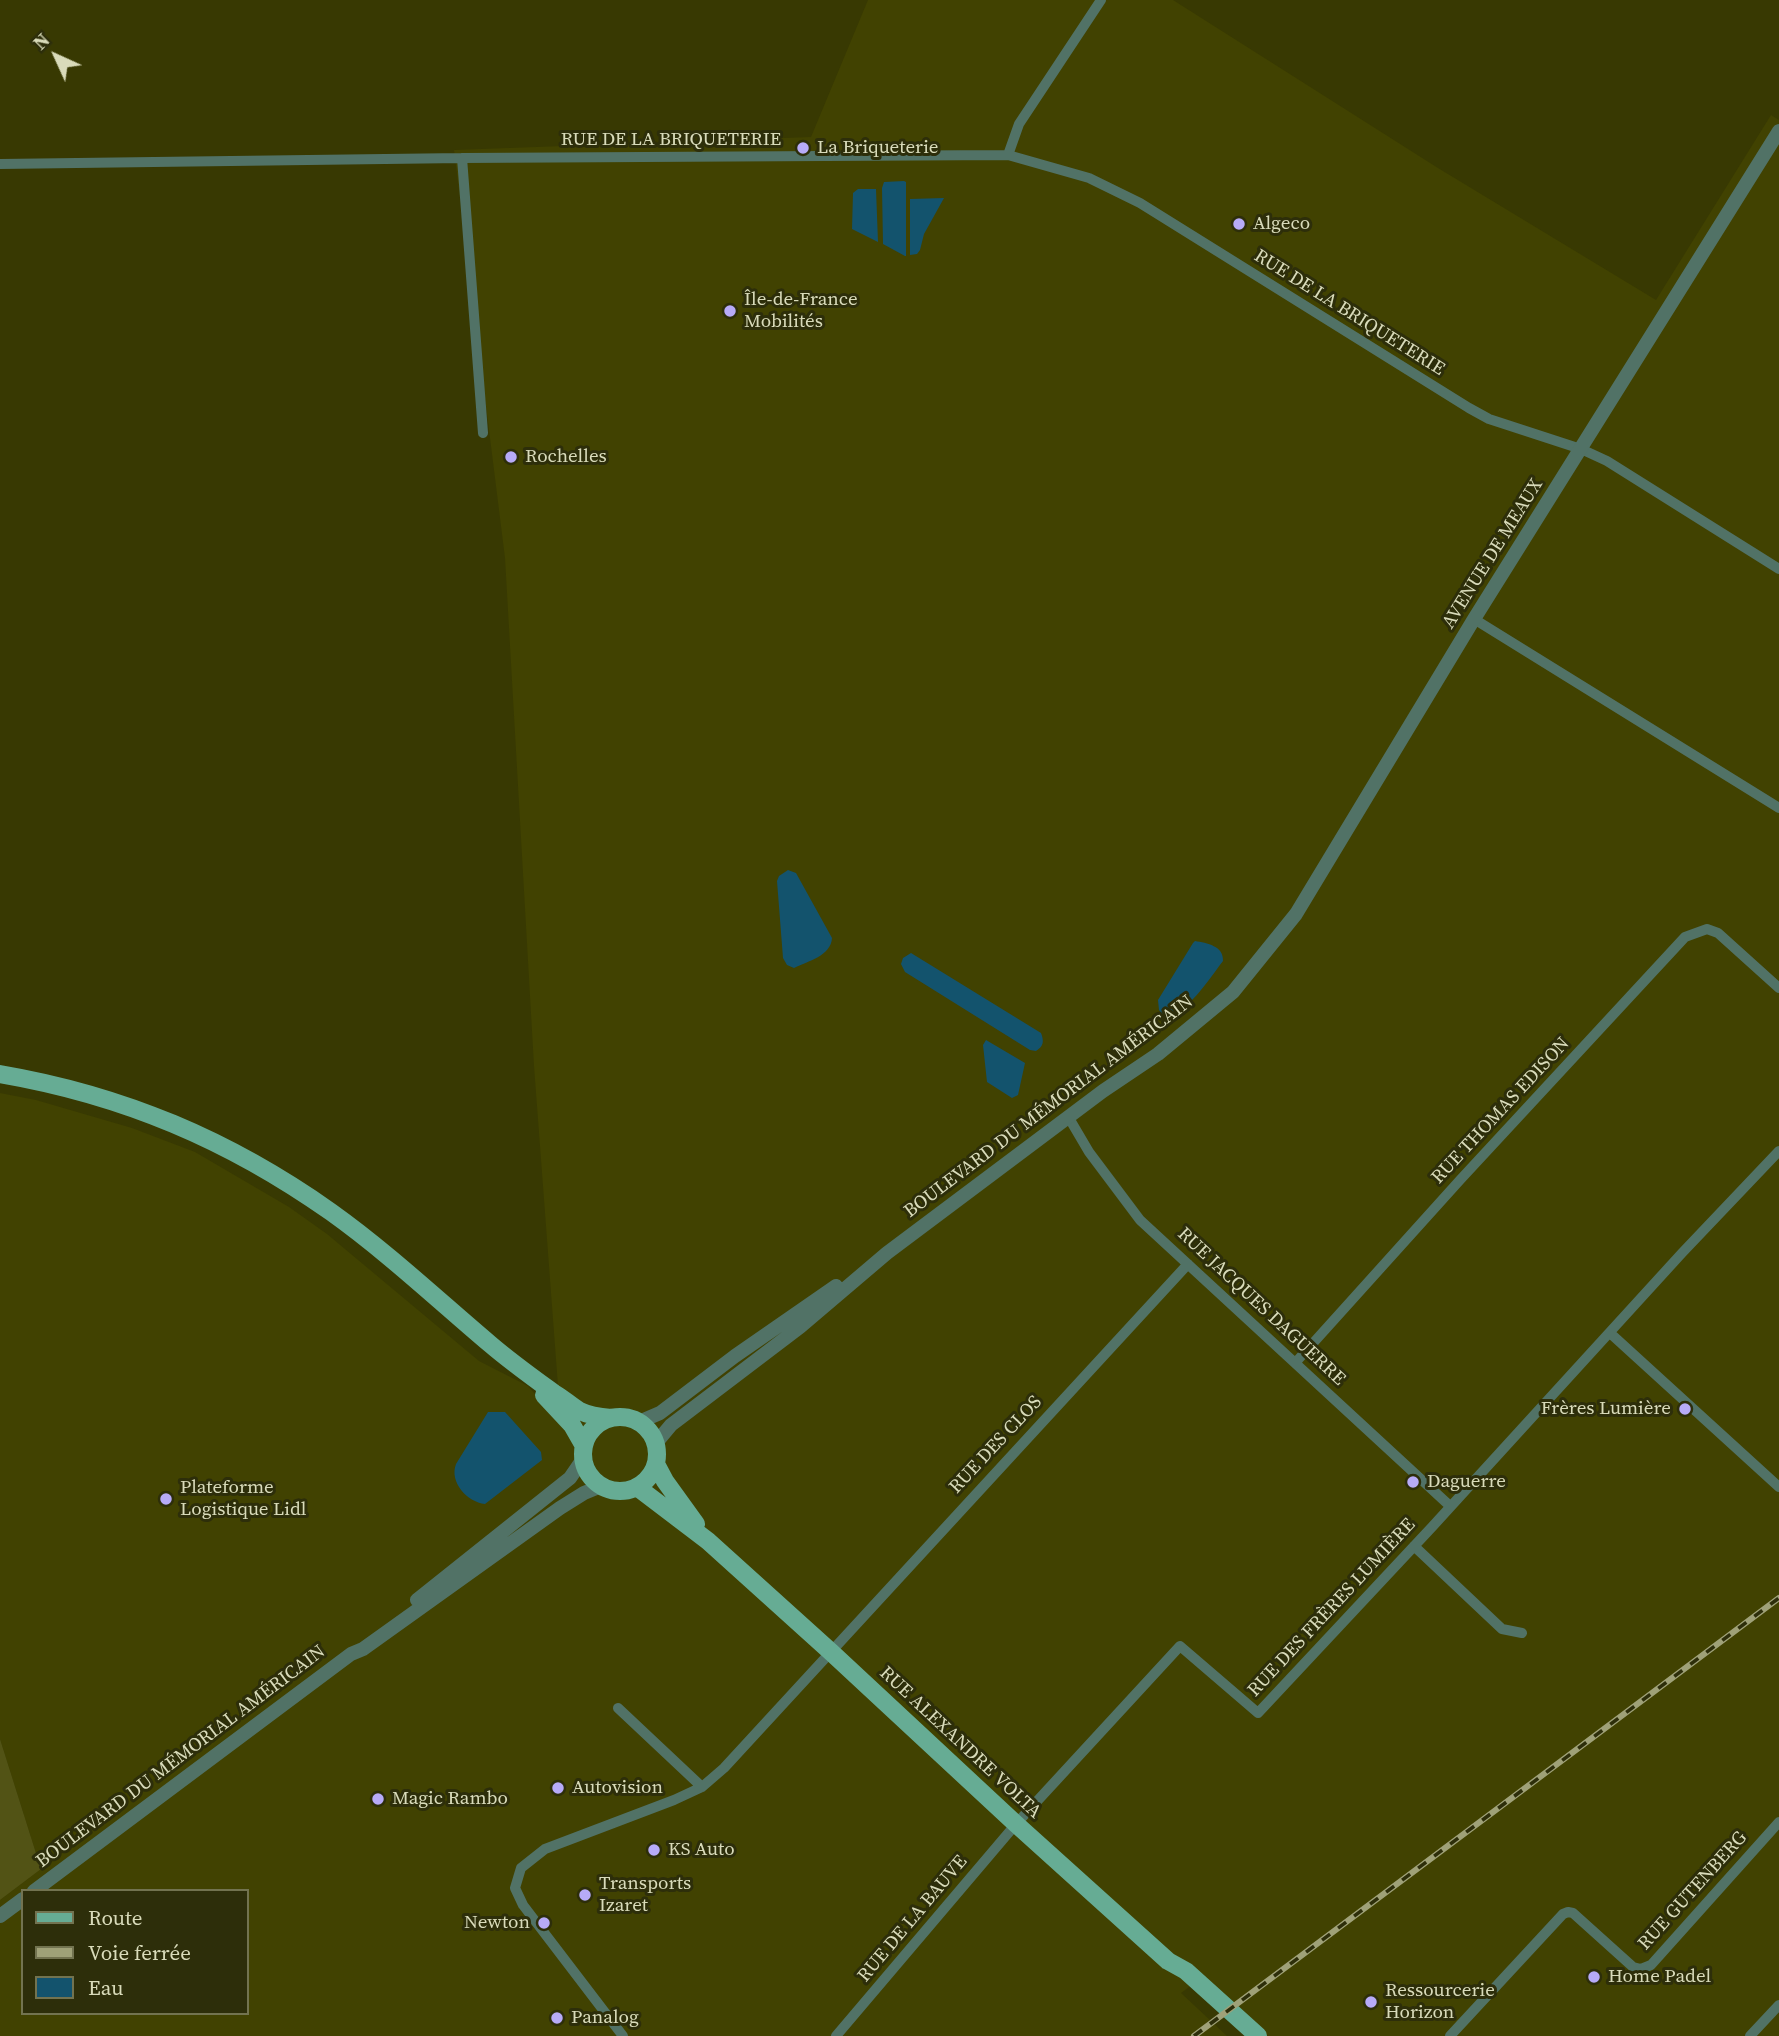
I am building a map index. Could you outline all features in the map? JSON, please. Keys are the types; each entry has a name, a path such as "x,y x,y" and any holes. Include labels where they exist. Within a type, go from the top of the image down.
{"main road":[{"path":"0,1074 99,1096 153,1114 243,1157 330,1212 370,1241 526,1374 580,1411 592,1416 630,1418 639,1422 656,1443 656,1464 645,1481 637,1487 619,1491 601,1486 592,1479 586,1470 583,1452 572,1425 526,1374"},
{"path":"583,1452 587,1436 593,1428 611,1418"},
{"name":"RUE ALEXANDRE VOLTA","path":"656,1464 708,1541"},
{"name":"RUE ALEXANDRE VOLTA","path":"637,1487 708,1541 831,1651 1182,1975"},
{"path":"1182,1975 1241,2036"},
{"path":"1182,1975 1258,2036"}],"street":[{"path":"1008,155 1019,124 1101,0"},
{"name":"AVENUE DE MEAUX","path":"1233,992 1296,914 1474,619 1779,131"},
{"name":"RUE DE LA BRIQUETERIE","path":"0,164 1008,155 1089,178 1140,203 1469,408 1489,419 1581,449 1607,461 1779,569"},
{"path":"463,158 484,433"},
{"path":"1474,619 1779,808"},
{"name":"RUE THOMAS EDISON","path":"1296,1362 1685,937 1698,930 1707,929 1718,933 1779,988"},
{"name":"BOULEVARD DU MÉMORIAL AMÉRICAIN","path":"887,1253 1158,1054 1233,992"},
{"name":"RUE JACQUES DAGUERRE","path":"1069,1118 1089,1152 1140,1220 1450,1506"},
{"name":"RUE DES FRÈRES LUMIÈRE","path":"1016,1824 1180,1646 1258,1713 1779,1151"},
{"path":"639,1422 660,1413 794,1314 887,1253"},
{"path":"656,1443 671,1425 800,1327 887,1253"},
{"name":"RUE DES CLOS","path":"623,2036 523,1905 515,1888 522,1868 545,1849 702,1787 724,1768 1188,1264"},
{"path":"1611,1334 1779,1487"},
{"name":"BOULEVARD DU MÉMORIAL AMÉRICAIN","path":"37,1889 351,1654 360,1644 570,1478 583,1452"},
{"name":"BOULEVARD DU MÉMORIAL AMÉRICAIN","path":"351,1654 363,1649 560,1508 601,1486"},
{"path":"1414,1546 1502,1629 1522,1633"},
{"path":"618,1708 702,1787"},
{"name":"RUE GUTENBERG","path":"1450,2036 1563,1914 1568,1912 1573,1913 1633,1967 1641,1969 1651,1965 1779,1822"},
{"name":"RUE DE LA BAUVE","path":"836,2036 1016,1824"},
{"path":"0,1916 21,1900"},
{"path":"1750,2036 1779,2005"}],"shaded area":[{"path":"868,0 1173,0 1438,168 1656,300 1771,115 1779,120 1779,2036 1263,2036 1201,1978 1181,1993 1227,2036 0,2036 0,1900 41,1869 0,1739 0,1093 36,1100 132,1128 195,1152 289,1207 327,1234 479,1361 528,1386 542,1402 558,1386 534,1066 505,558 454,150 811,137"},
{"path":"0,1739 41,1869 0,1900"}],"water":[{"path":"904,181 906,256 883,244 884,182"},
{"path":"858,189 876,189 878,242 852,229 853,193"},
{"path":"944,198 924,234 920,250 917,254 910,255 910,199"},
{"path":"788,870 796,873 832,938 823,954 794,968 787,965 783,958 777,881 779,876"},
{"path":"1195,941 1218,949 1223,961 1189,1003 1181,1010 1164,1016 1159,1010 1158,1000"},
{"path":"911,953 1041,1033 1041,1047 1036,1051 1030,1050 905,972 901,964 903,958"},
{"path":"986,1040 1025,1063 1018,1095 1012,1098 987,1082 983,1045"},
{"path":"488,1412 505,1412 541,1452 542,1460 485,1504 472,1499 461,1490 454,1471"}],"railway":[{"path":"1194,2036 1779,1598"}],"place":[{"name":"La Briqueterie","path":"803,148"},
{"name":"Algeco","path":"1239,224"},
{"name":"Île-de-France Mobilités","path":"730,311"},
{"name":"Rochelles","path":"511,457"},
{"name":"Frères Lumière","path":"1685,1409"},
{"name":"Daguerre","path":"1413,1482"},
{"name":"Plateforme Logistique Lidl","path":"166,1499"},
{"name":"Autovision","path":"558,1788"},
{"name":"Magic Rambo","path":"378,1799"},
{"name":"KS Auto","path":"654,1850"},
{"name":"Transports Izaret","path":"585,1895"},
{"name":"Newton","path":"544,1923"},
{"name":"Home Padel","path":"1594,1977"},
{"name":"Ressourcerie Horizon","path":"1371,2002"},
{"name":"Panalog","path":"557,2018"}]}
